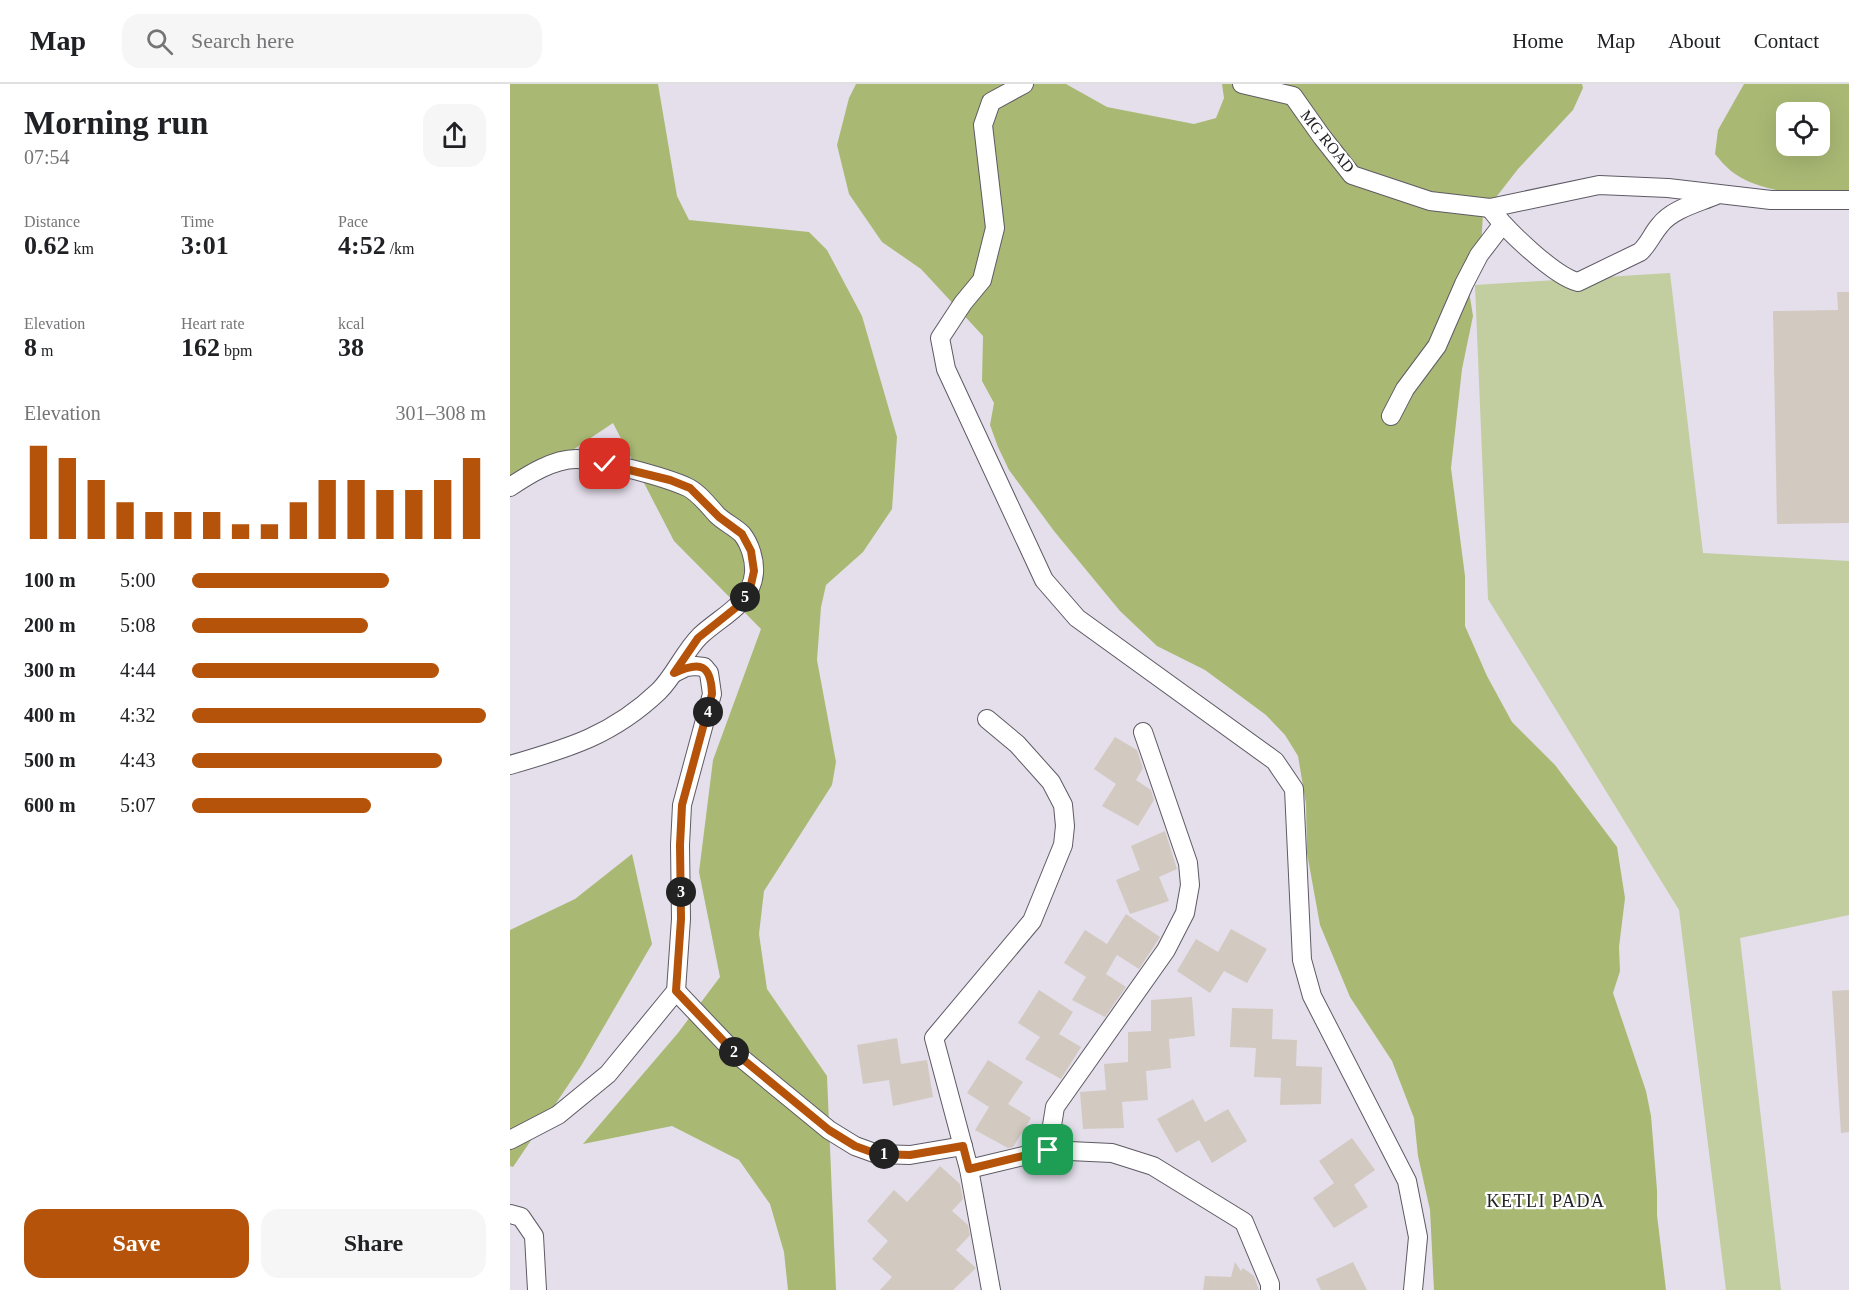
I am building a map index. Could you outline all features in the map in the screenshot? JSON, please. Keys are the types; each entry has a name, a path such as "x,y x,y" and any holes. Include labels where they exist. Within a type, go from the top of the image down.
{"street":[{"path":"1024,84 991,102 983,125 995,228 982,280 963,303 940,338 946,369 1044,580 1077,618 1275,761 1294,789 1302,960 1312,996 1407,1181 1418,1237 1413,1290"},
{"name":"MG ROAD","path":"1242,84 1293,96 1352,175 1430,201 1490,208 1599,185 1668,188 1771,200 1849,200"},
{"path":"1490,208 1502,225 1561,274 1578,282 1640,252 1647,246 1660,224 1669,217 1719,194"},
{"path":"1391,416 1405,389 1437,346 1479,255 1502,225"},
{"path":"510,487 537,469 575,459 670,480 690,488 719,517 742,534 751,551 754,571 750,589 743,602 698,638 674,673 632,714 599,736 510,765"},
{"path":"510,1140 558,1115 600,1082 676,991 681,919 682,805 712,694 712,680 704,667 686,667 674,673"},
{"path":"987,719 1017,744 1051,782 1063,805 1065,826 1063,845 1032,921 934,1038 969,1169 991,1290"},
{"path":"1048,1150 1055,1107 1166,950 1185,913 1190,885 1188,863 1143,732"},
{"path":"676,991 734,1052 829,1130 855,1146 877,1154 910,1155 963,1146"},
{"path":"969,1169 1048,1150 1112,1154 1153,1166 1244,1222 1270,1284 1270,1290"},
{"path":"510,1214 521,1217 534,1236 537,1290"}],"green space":[{"path":"510,84 658,84 677,196 689,220 809,232 827,250 862,316 897,437 892,509 863,552 826,585 821,607 817,660 836,762 832,785 764,891 759,934 767,989 827,1076 836,1290 788,1290 784,1252 770,1204 739,1160 672,1126 583,1144 678,1033 720,977 699,872 713,760 761,629 674,541 613,423 510,492"},
{"path":"856,84 1066,84 1107,107 1194,124 1216,118 1224,98 1222,84 1582,84 1583,88 1573,110 1518,169 1483,214 1480,264 1469,291 1473,316 1462,369 1451,468 1465,576 1465,626 1487,676 1512,722 1555,765 1617,847 1625,898 1619,947 1620,971 1613,993 1646,1091 1651,1116 1657,1215 1666,1290 1434,1290 1430,1210 1418,1156 1414,1118 1392,1061 1350,997 1320,925 1307,853 1306,804 1298,756 1285,735 1266,715 1205,670 1157,646 1120,611 1054,531 1009,470 990,425 994,403 982,381 983,336 921,269 882,242 849,194 837,145 849,98"},
{"path":"1744,84 1849,84 1849,198 1771,189 1743,179 1729,169 1715,154 1718,130"},
{"path":"1670,273 1703,553 1849,561 1849,915 1740,938 1781,1290 1726,1290 1679,910 1488,599 1475,285"},
{"path":"632,854 652,944 581,1066 513,1167 510,1166 510,930 575,899"}],"building":[{"path":"1837,292 1849,292 1849,523 1777,524 1773,311 1838,310"},
{"path":"1115,737 1137,750 1143,768 1136,780 1151,790 1154,800 1138,826 1102,806 1116,784 1094,769"},
{"path":"1165,831 1177,869 1159,877 1169,901 1130,914 1116,880 1140,870 1131,846"},
{"path":"1126,914 1160,937 1139,969 1117,955 1106,974 1126,987 1105,1017 1072,1000 1086,977 1064,963 1085,930 1107,944"},
{"path":"1231,929 1267,949 1247,983 1224,971 1210,993 1177,971 1196,939 1218,952"},
{"path":"1039,990 1073,1012 1059,1034 1081,1047 1061,1079 1025,1059 1040,1037 1018,1023"},
{"path":"1849,990 1849,1132 1841,1133 1832,991"},
{"path":"1192,997 1195,1036 1169,1039 1171,1068 1146,1071 1148,1100 1122,1102 1124,1128 1083,1129 1080,1092 1106,1090 1104,1064 1128,1062 1128,1032 1151,1031 1151,1000"},
{"path":"1232,1008 1273,1009 1272,1039 1297,1040 1296,1066 1322,1067 1321,1104 1280,1105 1281,1078 1254,1077 1256,1048 1230,1047"},
{"path":"897,1038 901,1064 927,1060 933,1097 893,1106 889,1080 863,1084 857,1045"},
{"path":"988,1060 1023,1082 1008,1104 1031,1118 1013,1147 1008,1148 975,1130 989,1107 967,1093"},
{"path":"1193,1099 1205,1122 1228,1109 1247,1141 1212,1163 1199,1140 1176,1153 1157,1119"},
{"path":"1352,1138 1375,1170 1354,1185 1368,1207 1334,1228 1313,1198 1334,1183 1319,1161"},
{"path":"940,1166 960,1184 963,1199 952,1211 968,1225 970,1235 956,1250 976,1268 953,1290 880,1290 892,1277 872,1259 888,1241 867,1221 894,1190 907,1202"},
{"path":"1235,1262 1241,1271 1243,1268 1254,1276 1259,1290 1203,1290 1205,1276 1231,1277"},
{"path":"1353,1262 1367,1290 1321,1290 1316,1279"}],"district":[{"name":"KETLI PADA","path":"1546,1201"}],"route":[{"path":"605,464 670,480 690,488 719,517 742,534 751,551 754,571 750,589 743,602 698,638 674,673 686,667 704,667 712,680 708,712 682,805 681,919 676,991 734,1052 829,1130 855,1146 877,1154 910,1155 963,1146 969,1169 1048,1150"}]}
